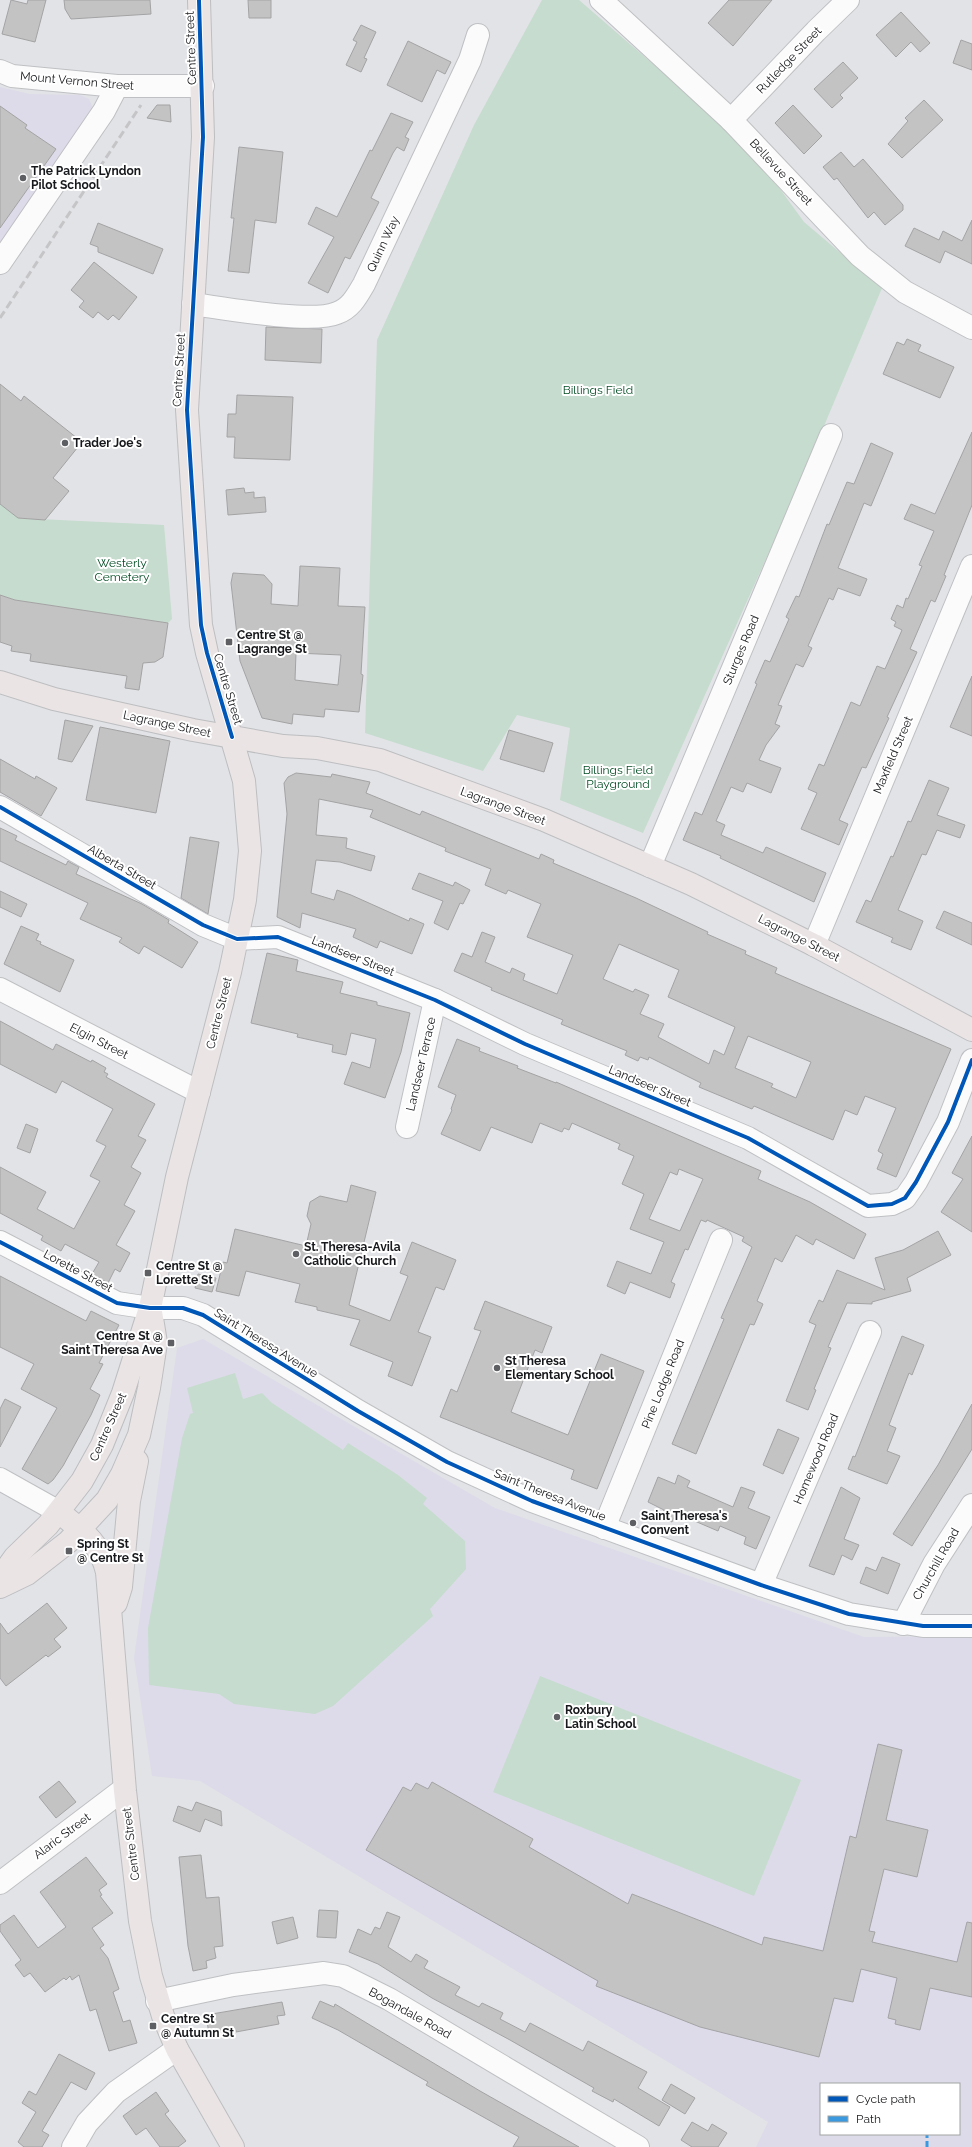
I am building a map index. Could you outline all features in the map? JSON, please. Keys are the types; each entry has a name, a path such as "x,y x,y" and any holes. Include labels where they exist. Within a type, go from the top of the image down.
{"main road":[{"name":"Centre Street","path":"199,0 203,86 203,137 187,410 201,625 207,653 244,781 250,851 246,900 171,1206 150,1308 113,1421 82,1481 58,1512 80,1530 101,1552 104,1561 111,1617 124,1789 140,1921 158,2001 177,2049 233,2147"},
{"name":"Lagrange Street","path":"0,682 54,699 96,709 232,737 283,746 345,752 380,760 544,820 650,866 814,945 972,1030"},
{"name":"Centre Street","path":"80,1530 107,1500 122,1474 139,1435 149,1388 156,1343 150,1308"},
{"path":"111,1617 121,1587 129,1501 139,1435"},
{"path":"0,1578 15,1557 58,1512"},
{"path":"0,1587 28,1574 80,1530"}],"street":[{"name":"Bellevue Street","path":"601,0 732,120 860,256 905,292 972,328"},
{"name":"Rutledge Street","path":"732,120 816,31 848,0"},
{"name":"Quinn Way","path":"193,304 305,316 326,316 337,313 354,301 364,284 470,60 478,35"},
{"name":"Mount Vernon Street","path":"0,71 12,76 117,86 203,86"},
{"path":"0,263 104,111 117,86"},
{"name":"Sturges Road","path":"650,866 831,435"},
{"name":"Maxfield Street","path":"814,945 972,566"},
{"name":"Alberta Street","path":"0,807 203,925 237,939"},
{"name":"Landseer Street","path":"237,939 278,937 435,1000 525,1044 748,1138 868,1206 892,1204 905,1198 916,1182 948,1122 972,1060"},
{"name":"Elgin Street","path":"0,990 199,1092"},
{"name":"Landseer Terrace","path":"407,1127 435,1000"},
{"name":"Pine Lodge Road","path":"604,1528 721,1240"},
{"name":"Lorette Street","path":"0,1242 117,1303 150,1308"},
{"name":"Saint Theresa Avenue","path":"150,1308 183,1308 203,1315 358,1411 447,1462 532,1501 761,1585 849,1614 903,1624 972,1626"},
{"name":"Homewood Road","path":"761,1585 870,1332"},
{"path":"0,1479 58,1512"},
{"name":"Churchill Road","path":"903,1624 934,1564 972,1505"},
{"name":"Alaric Street","path":"0,1883 124,1789"},
{"name":"Bogandale Road","path":"158,2001 233,1985 324,1973 343,1976 389,1999 638,2147"},
{"path":"73,2147 87,2123 116,2092 177,2049"}],"shaded area":[{"name":"The Patrick Lyndon Pilot School","path":"0,87 30,94 80,95 89,99 92,106 91,113 0,243"},
{"name":"Roxbury Latin School","path":"203,1339 495,1508 864,1637 972,1636 972,2147 756,2147 768,2122 200,1781 152,1776 134,1658 177,1348"}],"green space":[{"name":"Billings Field","path":"542,0 579,0 751,149 804,222 882,288 800,483 643,833 560,800 570,728 517,715 483,771 365,733 377,340 474,125"},
{"name":"Westerly Cemetery","path":"0,504 18,518 164,525 172,619 168,623 15,600 0,595"},
{"path":"235,1373 243,1399 262,1393 272,1403 343,1450 348,1443 398,1475 427,1498 423,1504 465,1541 466,1569 430,1609 433,1616 333,1706 315,1714 234,1704 219,1694 149,1685 148,1628 182,1438 190,1414 193,1413 187,1388"},
{"path":"540,1676 801,1780 754,1896 493,1792"}],"building":[{"path":"11,0 27,4 28,0 46,0 35,42 2,34"},
{"path":"64,0 150,0 151,14 71,19 65,9"},
{"path":"248,0 271,0 271,18 249,18"},
{"path":"729,0 772,0 733,46 708,23"},
{"path":"901,12 930,43 920,52 911,42 896,57 876,35"},
{"path":"361,25 376,32 364,58 367,59 361,72 346,65 357,42 353,40"},
{"path":"961,40 972,44 972,70 953,63"},
{"path":"408,41 451,62 445,74 437,70 422,102 387,85"},
{"path":"843,62 858,78 840,95 843,98 832,108 814,89"},
{"path":"924,100 943,120 902,158 888,144 908,121 905,118"},
{"path":"157,105 170,105 171,122 147,118"},
{"path":"793,105 822,136 804,154 775,123"},
{"path":"0,106 27,125 25,128 56,149 0,228"},
{"path":"391,113 413,122 405,137 409,139 404,151 397,147 393,153 371,198 379,202 350,259 345,257 328,293 308,283 334,237 308,224 316,207 337,217 370,150 372,151"},
{"path":"239,147 283,152 276,223 255,220 249,273 228,271 234,218 231,218"},
{"path":"841,152 854,167 863,159 903,205 903,210 885,225 874,212 868,218 837,178 834,180 823,167"},
{"path":"972,220 972,264 945,251 940,263 905,246 914,228 939,240 943,231 962,241"},
{"path":"98,223 163,249 153,274 98,252 98,247 90,244"},
{"path":"94,262 137,297 119,320 113,315 108,320 98,312 93,318 79,307 84,301 71,290"},
{"path":"266,327 322,329 321,363 265,360"},
{"path":"907,339 921,345 918,351 954,367 940,398 883,374 897,342 904,345"},
{"path":"0,384 21,401 24,396 82,442 53,478 69,491 45,520 18,518 0,504"},
{"path":"237,395 293,397 290,460 234,458 235,437 227,437 228,414 236,414"},
{"path":"972,432 972,505 944,575 946,576 935,602 931,600 910,649 917,652 887,717 889,718 866,768 862,767 839,820 848,824 839,845 801,829 817,793 808,789 819,764 824,766 851,702 860,706 877,666 885,669 902,630 894,626 896,622 891,619 897,605 903,608 906,598 908,599 922,566 919,565 934,531 904,519 911,504 935,514"},
{"path":"871,443 893,453 871,506 864,503 838,568 867,579 860,596 838,588 833,600 829,598 808,646 812,648 803,667 796,664 778,705 782,706 775,724 780,726 766,745 759,760 781,768 771,793 747,783 743,792 731,787 716,821 725,825 721,835 763,853 766,847 826,873 814,902 720,858 721,856 683,840 695,812 702,815 757,684 755,683 765,660 770,662 789,619 786,617 796,596 799,597 827,524 829,525 847,482 854,484"},
{"path":"244,488 245,493 254,492 254,498 265,497 266,512 228,515 226,490"},
{"path":"300,566 340,568 338,606 365,607 361,674 363,675 359,712 325,709 324,717 293,714 292,724 262,718 240,661 231,583 233,573 264,575 272,584 271,604 298,606","holes":["296,653 341,655 338,685 295,680"]},
{"path":"0,595 15,600 168,623 163,657 155,662 143,663 139,690 125,688 127,676 30,661 31,654 11,651 12,646 0,642"},
{"path":"972,676 972,736 950,727"},
{"path":"65,720 93,726 72,762 58,759"},
{"path":"100,727 170,741 156,813 86,800"},
{"path":"509,730 553,743 544,772 500,759"},
{"path":"0,759 35,779 36,776 57,788 41,816 0,792"},
{"path":"296,773 331,777 332,774 370,782 366,793 420,815 422,811 539,859 541,854 554,860 553,863 636,898 708,932 707,934 746,951 745,954 777,968 775,973 951,1049 896,1177 877,1169 883,1154 878,1151 896,1108 865,1096 857,1115 845,1110 833,1140 754,1106 752,1109 699,1087 701,1083 649,1057 648,1060 640,1057 638,1061 625,1055 627,1051 561,1024 563,1020 491,990 492,988 454,971 462,953 472,957 482,932 495,937 485,962 510,973 512,968 525,974 523,980 557,994 573,955 527,937 541,904 508,890 506,894 485,885 491,869 445,851 446,848 370,817 373,810 319,799 316,835 347,838 346,848 375,856 371,871 340,862 316,860 311,893 334,900 337,890 409,921 410,918 424,924 412,954 380,941 377,948 353,937 356,929 302,913 300,928 277,917 287,814 284,783 288,777","holes":["619,944 679,970 668,997 735,1027 724,1055 714,1050 709,1064 658,1037 664,1024 640,1014 649,995 635,989 633,992 603,979","748,1036 811,1062 796,1098 771,1087 773,1084 735,1068"]},
{"path":"929,780 949,788 937,815 965,825 960,838 937,830 926,855 922,854 898,910 923,921 911,950 891,942 893,938 856,922 866,900 871,902 891,856 893,857 908,821 911,822"},
{"path":"0,828 17,836 15,840 66,865 68,861 79,867 76,874 142,904 169,920 168,923 198,942 182,968 144,946 139,954 119,942 122,938 80,919 88,903 0,861"},
{"path":"190,837 219,842 208,914 181,898"},
{"path":"419,873 453,886 455,882 470,890 463,904 460,903 448,930 434,923 443,901 412,889"},
{"path":"0,891 27,904 21,917 0,907"},
{"path":"944,911 972,923 972,945 936,928"},
{"path":"21,926 39,934 36,940 41,942 40,944 74,960 60,992 4,964"},
{"path":"267,953 298,960 296,971 343,982 340,993 377,1002 377,1005 410,1013 401,1052 385,1098 344,1084 352,1062 370,1068 376,1039 351,1033 346,1055 332,1052 333,1045 297,1037 298,1034 251,1023"},
{"path":"0,1021 53,1050 56,1044 91,1062 92,1060 106,1068 104,1072 108,1074 106,1077 155,1104 138,1136 146,1140 131,1167 141,1173 124,1205 135,1211 116,1245 130,1253 120,1272 115,1269 108,1283 92,1274 99,1262 65,1244 61,1251 41,1240 43,1236 0,1213 0,1167 46,1192 37,1209 74,1229 100,1181 90,1176 106,1146 96,1141 113,1109 62,1081 56,1093 0,1064"},
{"path":"457,1039 480,1048 479,1051 518,1066 517,1068 556,1082 761,1171 758,1179 810,1202 866,1234 854,1259 816,1239 813,1245 796,1235 782,1262 775,1258 757,1301 763,1304 754,1325 750,1324 696,1454 672,1444 724,1319 721,1318 752,1247 742,1241 744,1237 707,1220 706,1222 701,1220 688,1250 685,1249 671,1282 675,1284 670,1298 630,1282 625,1294 607,1286 617,1261 651,1274 664,1242 630,1229 644,1194 622,1184 634,1156 618,1149 620,1144 572,1123 569,1130 564,1128 562,1132 540,1123 532,1143 491,1127 480,1151 441,1134 452,1110 451,1109 456,1095 438,1087","holes":["679,1169 703,1179 680,1231 649,1219 670,1172 677,1175"]},
{"path":"26,1124 38,1129 30,1153 17,1148"},
{"path":"972,1136 972,1232 941,1212 963,1179 952,1173"},
{"name":"St. Theresa-Avila Catholic Church","path":"351,1185 376,1192 349,1305 390,1321 408,1276 400,1273 412,1242 456,1260 444,1290 436,1287 418,1332 431,1337 412,1386 388,1376 393,1362 350,1345 360,1320 317,1310 317,1307 295,1302 300,1284 246,1271 239,1296 216,1291 223,1262 227,1263 235,1229 306,1246 311,1224 307,1216 310,1202 320,1196 347,1202"},
{"path":"938,1231 951,1255 907,1278 911,1291 872,1302 872,1304 847,1303 828,1347 831,1348 814,1389 816,1390 808,1410 786,1401 816,1325 809,1322 819,1300 823,1302 837,1270 885,1290 875,1258 903,1250"},
{"path":"198,1274 216,1278 212,1292 195,1288"},
{"path":"0,1276 86,1321 91,1311 119,1325 99,1363 103,1364 90,1389 100,1395 91,1415 63,1466 53,1480 48,1484 22,1469 57,1408 21,1389 34,1364 0,1347"},
{"path":"485,1301 552,1327 542,1353 535,1350 511,1412 568,1435 601,1354 644,1371 597,1489 571,1479 574,1470 440,1417 451,1389 457,1392 481,1331 474,1329"},
{"path":"902,1336 924,1345 912,1375 909,1373 889,1425 896,1428 887,1451 900,1456 887,1484 848,1469 853,1456 855,1457"},
{"path":"5,1399 21,1407 0,1447 0,1409"},
{"path":"972,1404 972,1449 912,1546 893,1534 938,1465"},
{"path":"778,1429 799,1438 783,1474 763,1465"},
{"path":"678,1475 690,1481 687,1487 733,1507 741,1487 755,1492 748,1508 770,1517 756,1549 744,1544 746,1537 720,1526 718,1531 676,1513 672,1522 661,1517 664,1510 648,1502 658,1477 675,1484"},
{"path":"841,1487 860,1498 844,1539 859,1545 852,1560 842,1555 834,1575 809,1566"},
{"path":"882,1557 900,1564 888,1594 860,1583 866,1567 876,1571"},
{"path":"47,1603 67,1628 54,1639 61,1647 48,1657 46,1655 6,1686 0,1678 0,1623 8,1634"},
{"path":"878,1744 902,1750 886,1820 928,1830 917,1877 884,1869 869,1931 875,1932 872,1942 957,1962 967,1922 972,1923 972,1997 930,1988 920,2030 895,2024 896,2020 888,2018 897,1978 861,1969 853,2002 834,1998 819,2057 700,2027 596,1986 598,1981 366,1850 403,1787 411,1791 416,1783 428,1789 432,1782 533,1839 529,1847 628,1904 632,1894 762,1945 764,1937 823,1951 850,1836 856,1838"},
{"path":"59,1781 76,1802 56,1818 39,1797"},
{"path":"196,1802 221,1811 222,1826 205,1819 200,1832 173,1821 178,1806 192,1811"},
{"path":"201,1855 206,1898 219,1897 223,1946 214,1947 216,1958 206,1961 207,1968 193,1971 188,1946 179,1857"},
{"path":"86,1857 107,1884 99,1890 102,1895 100,1896 113,1913 92,1928 104,1945 100,1948 108,1958 119,1989 113,1992 123,2022 130,2020 137,2043 109,2051 96,2009 90,2011 79,1975 72,1980 70,1976 66,1980 64,1978 45,1992 30,1973 24,1977 15,1965 21,1960 0,1931 0,1925 14,1915 38,1948 66,1927 40,1892"},
{"path":"319,1910 338,1911 336,1938 317,1937"},
{"path":"387,1912 400,1917 388,1947 411,1962 416,1954 428,1961 424,1968 460,1987 455,1995 479,2007 482,2003 503,2013 500,2019 525,2032 530,2023 583,2051 588,2041 647,2072 638,2088 670,2107 659,2126 614,2099 613,2102 592,2091 594,2088 432,1998 378,1964 349,1952 358,1929 371,1935 375,1927 380,1929"},
{"path":"293,1917 298,1938 277,1944 272,1922"},
{"path":"320,2001 334,2007 335,2004 480,2091 579,2147 513,2147 519,2137 426,2085 428,2082 338,2030 312,2018"},
{"path":"282,2002 285,2015 277,2016 279,2024 236,2032 236,2030 209,2034 206,2015"},
{"path":"59,2054 95,2073 86,2090 71,2082 42,2131 49,2135 42,2147 24,2147 18,2142 36,2112 22,2103 29,2091 36,2095"},
{"path":"671,2084 695,2098 685,2114 662,2100"},
{"path":"156,2092 169,2111 165,2114 186,2141 178,2147 160,2147 146,2128 136,2135 123,2116"},
{"path":"692,2122 708,2131 712,2124 727,2133 718,2147 692,2147 681,2140"}],"railway":[{"path":"0,318 141,105"}],"marked path":[{"path":"927,2135 927,2147"}],"cycle path":[{"path":"199,0 203,137 187,410 201,625 207,653 232,737"},
{"path":"0,807 203,925 237,939 278,937 435,1000 525,1044 748,1138 868,1206 892,1204 905,1198 916,1182 948,1122 972,1060"},
{"path":"0,1242 117,1303 150,1308 183,1308 203,1315 358,1411 447,1462 532,1501 761,1585 849,1614 923,1626 972,1626"}],"place":[{"name":"The Patrick Lyndon Pilot School","path":"23,178"},
{"name":"Trader Joe's","path":"65,443"},
{"name":"Centre St @ Lagrange St","path":"229,642"},
{"name":"St. Theresa-Avila Catholic Church","path":"296,1254"},
{"name":"Centre St @ Lorette St","path":"148,1273"},
{"name":"Centre St @ Saint Theresa Ave","path":"171,1343"},
{"name":"St Theresa Elementary School","path":"497,1368"},
{"name":"Saint Theresa's Convent","path":"633,1523"},
{"name":"Spring St @ Centre St","path":"69,1551"},
{"name":"Roxbury Latin School","path":"557,1717"},
{"name":"Centre St @ Autumn St","path":"153,2026"}],"park label":[{"name":"Billings Field Playground","path":"618,777"}]}
